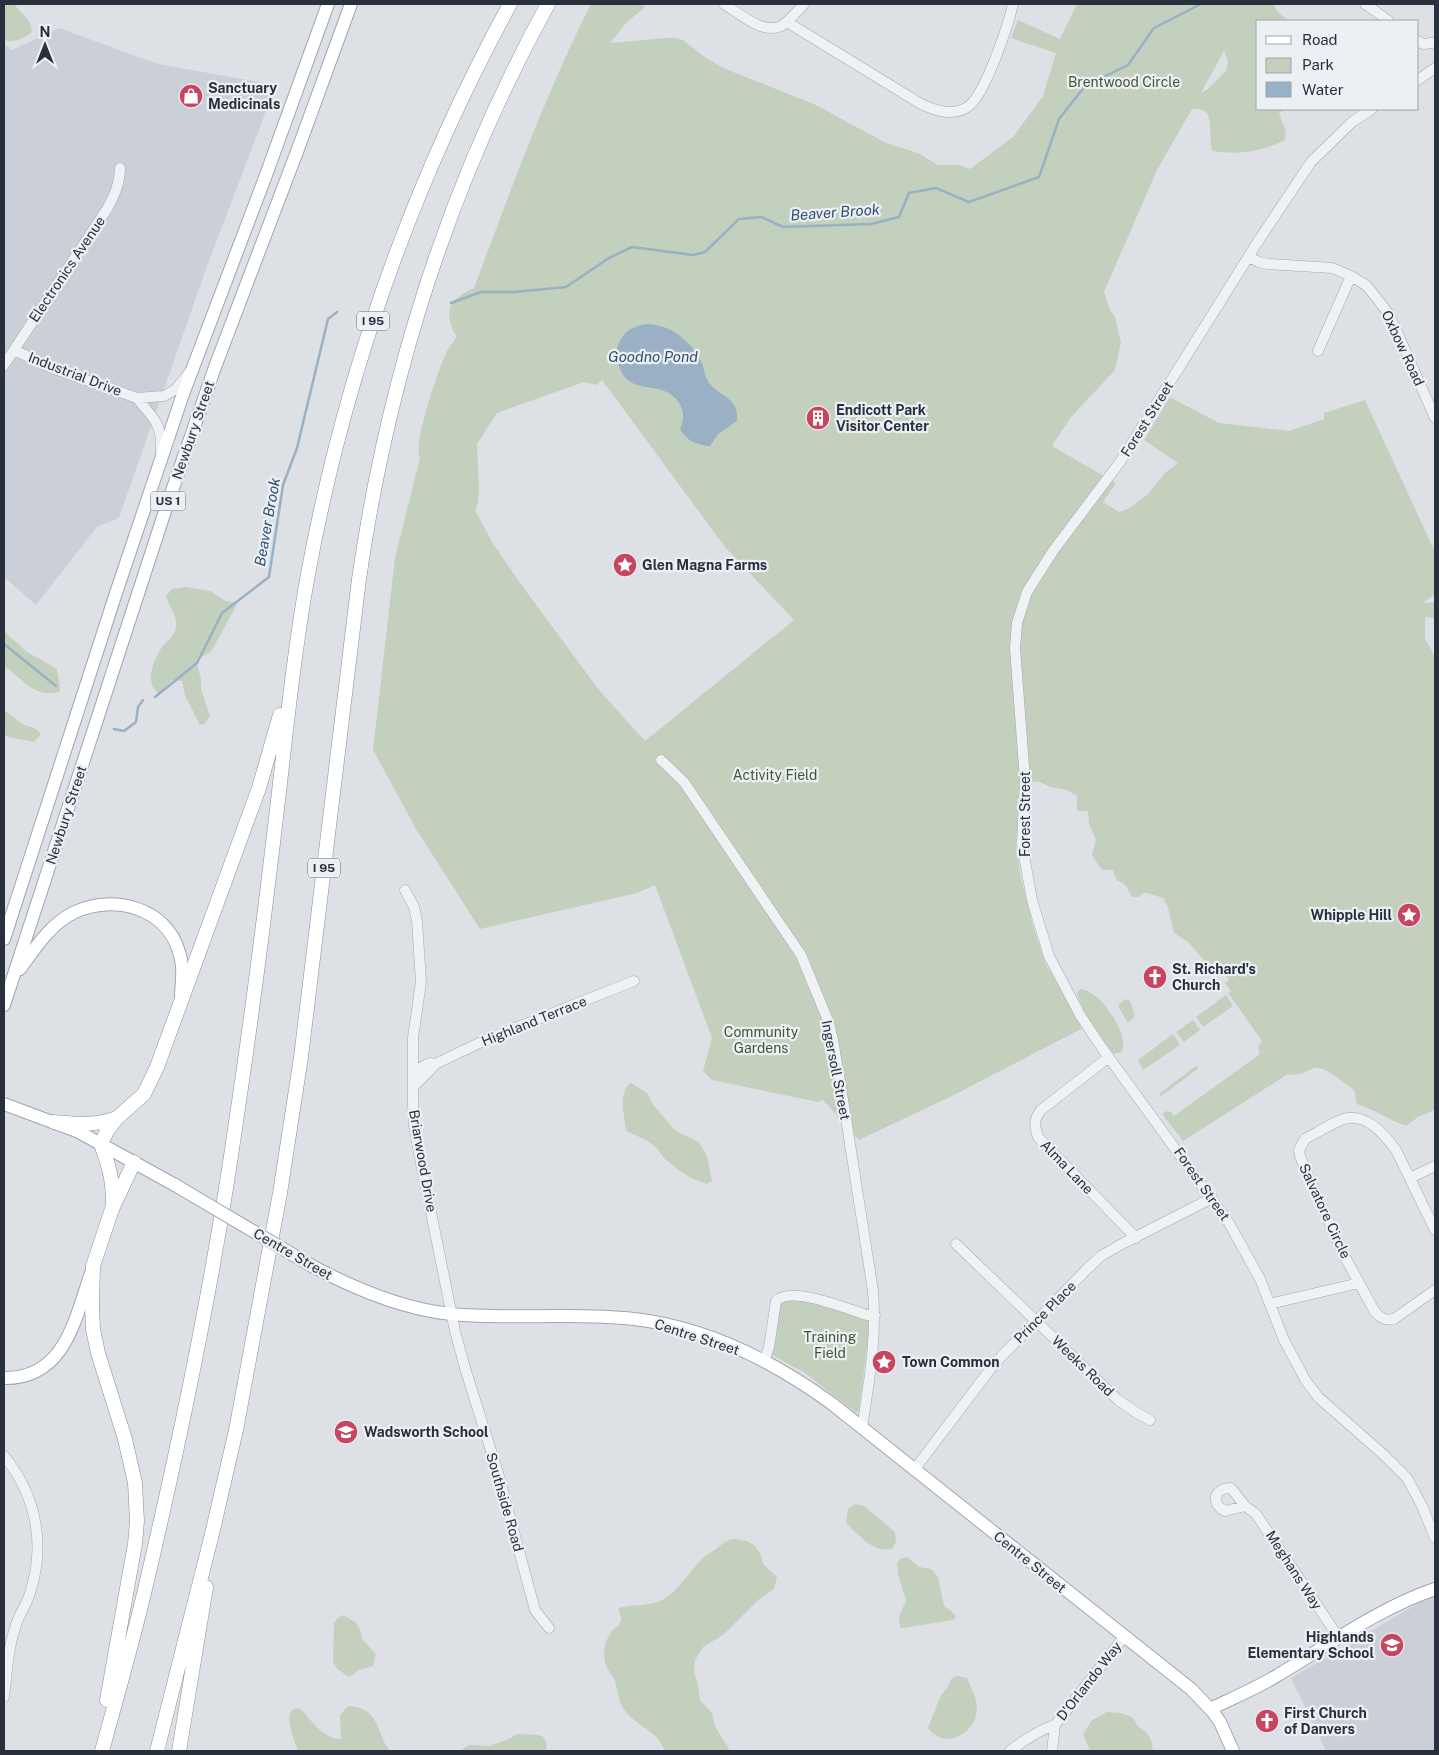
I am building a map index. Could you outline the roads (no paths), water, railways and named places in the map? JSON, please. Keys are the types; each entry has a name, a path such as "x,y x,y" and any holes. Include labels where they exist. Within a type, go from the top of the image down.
{"highway":[{"name":"I 95","path":"100,1751 145,1588 203,1320 239,1107 295,659 309,570 327,483 358,366 391,267 423,185 459,104 510,4"},
{"name":"I 95","path":"157,1751 212,1534 240,1411 280,1193 305,1019 368,519 378,465 404,358 422,297 456,202 498,101 548,4"},
{"path":"112,1209 113,1186 111,1170 101,1144 107,1132 118,1118 136,1103 150,1084 259,788 295,659"},
{"path":"54,1122 89,1125 118,1118"},
{"path":"100,1751 135,1544 137,1521 135,1483 130,1461 105,1380 93,1329 93,1266 112,1209 134,1162"},
{"path":"180,1751 201,1623 212,1534"}],"main road":[{"name":"Newbury Street","path":"4,936 161,459 328,4"},
{"name":"Newbury Street","path":"4,1005 183,459 215,367 351,4"},
{"path":"12,979 38,943 55,925 66,917 88,907 105,904 125,905 132,906 156,918 165,925 174,939 182,962 183,974 180,1003"},
{"name":"Centre Street","path":"4,1104 79,1132 312,1266 355,1288 374,1295 431,1311 451,1314 481,1316 601,1316 649,1321 708,1337 764,1361 805,1384 1190,1689 1220,1722 1234,1751"},
{"path":"4,1378 24,1376 36,1372 55,1358 70,1333 93,1266"},
{"path":"1210,1709 1277,1676 1400,1604 1435,1589"}],"street":[{"path":"724,4 762,27 772,28 779,27 787,22 804,4"},
{"path":"787,22 921,104 932,109 953,112 969,105 982,88 1005,32 1013,4"},
{"path":"1365,4 1388,20"},
{"path":"1419,42 1423,44 1432,43"},
{"path":"1419,79 1435,68"},
{"name":"Forest Street","path":"1370,110 1352,122 1311,162 1248,257 1120,462 1052,551 1027,592 1017,623 1015,648 1024,750 1025,780 1022,844 1032,900 1049,956 1080,1015 1229,1222 1260,1279 1295,1362 1318,1397 1384,1455 1406,1478 1422,1506 1435,1538"},
{"name":"Electronics Avenue","path":"4,365 107,209 116,193 120,168"},
{"name":"Oxbow Road","path":"1248,257 1268,264 1332,268 1352,276 1368,286 1389,314 1435,418"},
{"path":"1318,351 1352,276"},
{"name":"Industrial Drive","path":"14,350 52,368 138,398 156,397 169,393 176,389 194,367"},
{"name":"Industrial Drive","path":"138,398 156,421 161,431 161,459"},
{"name":"Ingersoll Street","path":"661,760 684,782 801,955 829,1023 848,1128 875,1315 871,1368 862,1428"},
{"name":"Briarwood Drive","path":"405,890 414,906 418,921 421,982 413,1038 414,1126 451,1314"},
{"name":"Highland Terrace","path":"413,1087 435,1064 490,1038 634,981"},
{"name":"Alma Lane","path":"1109,1057 1041,1110 1034,1122 1038,1137 1136,1238"},
{"name":"Highland Terrace","path":"414,1071 430,1063 435,1064"},
{"name":"Salvatore Circle","path":"1435,1230 1410,1178 1389,1141 1370,1122 1359,1118 1342,1120 1305,1139 1301,1144 1300,1156 1307,1174 1359,1282 1379,1317 1394,1319 1435,1290"},
{"path":"1410,1178 1435,1166"},
{"name":"Prince Place","path":"914,1470 983,1378 1102,1256 1212,1198"},
{"name":"Weeks Road","path":"956,1244 1118,1400 1150,1420"},
{"path":"1270,1304 1359,1282"},
{"path":"764,1361 769,1347 776,1301 781,1297 792,1295 805,1296 867,1315 875,1315"},
{"name":"Southside Road","path":"451,1314 464,1368 498,1473 535,1610 549,1628"},
{"path":"4,1456 22,1481 29,1498 38,1539 34,1578 30,1595 16,1625 4,1697"},
{"name":"Meghans Way","path":"1245,1506 1256,1514 1339,1638"},
{"name":"D'Orlando Way","path":"1052,1751 1055,1725 1124,1637"},
{"name":"D'Orlando Way","path":"1010,1751 1028,1737 1042,1729 1055,1725"}],"water":[{"name":"Goodno Pond","path":"646,324 671,330 685,340 701,361 709,383 728,398 735,407 737,421 718,434 710,446 692,442 680,429 683,412 680,404 674,397 659,389 635,384 622,373 617,355 619,342 628,331"}],"waterway":[{"name":"Beaver Brook","path":"451,303 481,292 514,292 566,287 609,258 632,247 693,255 705,252 739,219 761,217 783,227 871,224 899,217 909,193 936,188 969,202 1039,177 1059,119 1085,86 1128,65 1154,28 1201,4"},
{"name":"Beaver Brook","path":"155,697 197,663 222,613 269,577 283,485 297,448 328,319 337,312"},
{"name":"Beaver Brook","path":"4,644 56,686"},
{"name":"Beaver Brook","path":"114,729 124,731 136,722 138,707 143,700"}],"place":[{"name":"Sanctuary Medicinals","path":"191,96"},
{"name":"Endicott Park Visitor Center","path":"818,418"},
{"name":"Glen Magna Farms","path":"625,565"},
{"name":"Whipple Hill","path":"1409,915"},
{"name":"St. Richard's Church","path":"1155,977"},
{"name":"Town Common","path":"884,1362"},
{"name":"Wadsworth School","path":"346,1432"},
{"name":"Highlands Elementary School","path":"1392,1645"},
{"name":"First Church of Danvers","path":"1267,1721"}],"park label":[{"name":"Brentwood Circle","path":"1124,82"},
{"name":"Activity Field","path":"775,775"},
{"name":"Community Gardens","path":"761,1040"},
{"name":"Training Field","path":"830,1345"}]}
